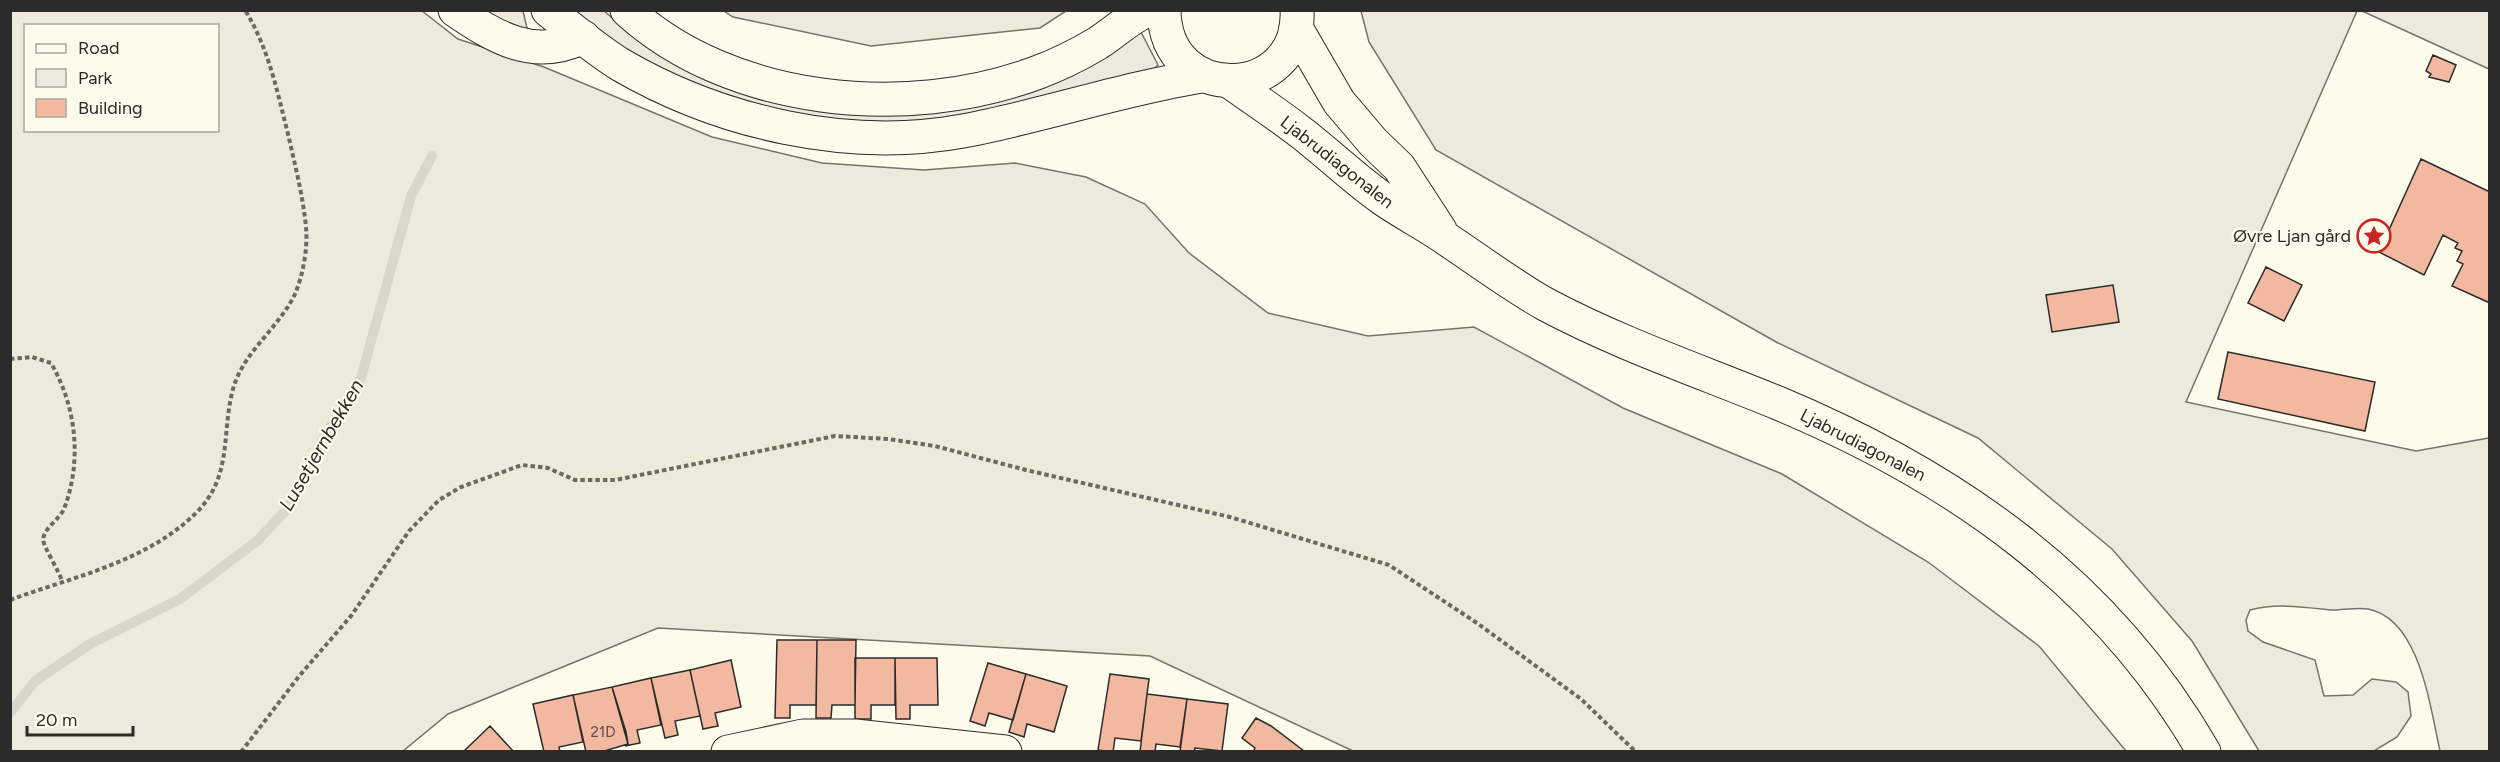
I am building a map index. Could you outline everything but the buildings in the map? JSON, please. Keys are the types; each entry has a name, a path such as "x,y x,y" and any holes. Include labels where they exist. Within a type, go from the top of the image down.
{"main road":[{"path":"455,10 484,30 522,45 556,48 583,37"},
{"path":"548,10 620,64 675,92 728,114 793,129 851,136 909,136 962,131 1131,89 1216,79 1245,80 1273,66 1288,49 1297,19"},
{"path":"627,10 677,48 730,73 799,92 855,98 897,98 985,88 1036,74 1099,42 1129,18 1147,10"},
{"name":"Ljabrudiagonalen","path":"1164,10 1164,26 1170,46 1184,64 1216,79 1299,131 1382,198 1492,272 1545,303 1647,352 1780,404 1882,451 1943,486 2002,526 2057,569 2103,616 2148,667 2186,720 2204,752"},
{"name":"Ljabrudiagonalen","path":"1297,19 1340,102 1372,142 1399,167 1446,239"},
{"path":"728,752 803,736 855,736 1005,752"}],"path":[{"path":"10,600 136,554 168,537 211,497 221,475 234,387 247,362 295,293 305,256 306,229 298,179 271,67 245,10"},
{"path":"10,359 32,357 51,363 58,374 74,428 76,461 73,483 62,513 43,536 44,544 62,580"},
{"path":"241,752 281,698 351,616 409,531 440,500 460,487 522,465 548,468 575,480 615,480 835,436 888,439 935,446 1026,470 1230,517 1389,565 1477,623 1581,699 1636,752"}],"green space":[{"path":"10,11 422,11 458,39 544,67 712,137 822,163 924,170 1015,163 1086,177 1145,204 1189,253 1268,313 1368,336 1474,327 1623,408 1782,474 1928,562 2039,646 2126,751 1353,751 1150,656 658,628 448,714 403,751 11,751"},
{"path":"480,11 523,11 527,28 524,31"},
{"path":"569,11 604,11 643,44 681,67 840,110 1138,31 1142,34 1158,65 1153,70 974,114 913,121 840,120 766,107 695,84 629,52"},
{"path":"724,11 1066,11 1040,28 871,46 733,17"},
{"path":"1361,11 2357,11 2186,402 2416,451 2489,438 2489,751 2440,751 2420,667 2400,629 2386,616 2364,608 2331,610 2280,606 2250,610 2246,620 2248,631 2263,642 2315,660 2324,696 2353,695 2372,679 2396,682 2408,692 2411,716 2397,737 2374,751 2259,751 2192,641 2112,549 1978,438 1778,343 1436,150 1369,42"},
{"path":"2362,11 2489,11 2489,69"}],"waterway":[{"name":"Lusetjernbekken","path":"10,713 35,681 90,644 180,599 257,541 289,507 328,430 361,378 411,196 432,156"}],"place":[{"name":"Øvre Ljan gård","path":"2374,236"}]}
